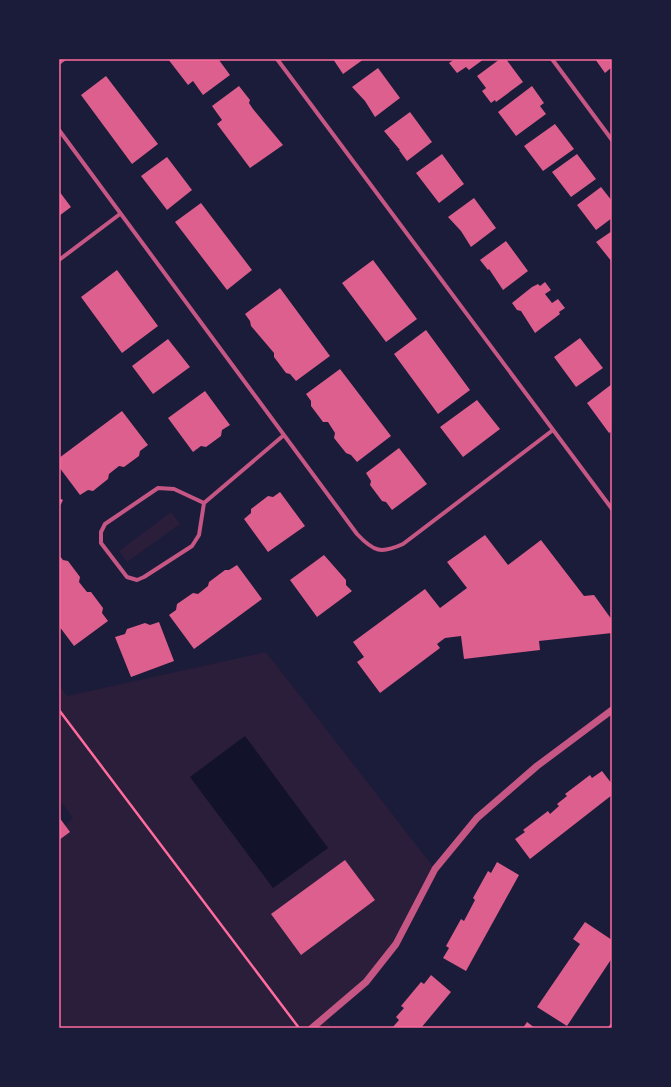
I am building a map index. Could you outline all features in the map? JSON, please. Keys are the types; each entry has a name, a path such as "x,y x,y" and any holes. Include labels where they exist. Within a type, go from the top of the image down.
{"street":[{"path":"59,63 64,59"},
{"path":"277,59 612,509"},
{"path":"552,59 612,140"},
{"path":"59,130 356,534 368,546 387,551 403,544 553,430"},
{"path":"59,260 120,214"},
{"path":"204,503 174,489 158,488 105,524 101,532 101,542 127,577 138,580 192,546 199,535 204,503 284,435"},
{"path":"312,1028 366,982 392,949 434,869 477,818 537,766 612,710"}],"path":[{"path":"59,710 300,1028"}],"shaded area":[{"path":"171,512 180,524 127,562 119,551"},
{"path":"266,652 435,869 396,944 366,982 325,1017 332,1028 59,1028 59,831 73,818 59,799 59,685 67,696"},
{"path":"245,736 328,848 273,888 190,777"}],"building":[{"path":"168,59 216,59 219,60 230,75 203,95 193,81 188,85"},
{"path":"333,59 364,59 343,74"},
{"path":"455,59 484,59 469,70 466,67 457,73 449,63"},
{"path":"500,59 506,59 523,82 496,102 495,100 491,103 482,91 486,88 477,76"},
{"path":"595,59 612,59 612,67 605,73"},
{"path":"378,68 400,98 375,117 365,101 352,87"},
{"path":"106,76 158,144 132,164 81,95"},
{"path":"239,86 250,100 249,103 253,109 283,145 250,168 217,124 222,120 212,106"},
{"path":"532,86 544,103 540,106 546,114 516,136 498,112"},
{"path":"410,112 432,142 407,161 384,131"},
{"path":"555,124 574,149 543,171 524,146"},
{"path":"442,154 464,184 439,203 416,173"},
{"path":"577,154 596,179 571,197 552,172"},
{"path":"167,157 192,190 167,210 141,176"},
{"path":"601,187 612,201 612,218 596,230 577,205"},
{"path":"59,191 71,207 59,216"},
{"path":"474,198 496,228 471,247 461,231 448,217"},
{"path":"201,203 252,270 227,290 175,222"},
{"path":"612,231 612,262 596,242"},
{"path":"506,241 528,271 503,290 489,269 488,270 480,260"},
{"path":"373,260 417,319 386,342 342,283"},
{"path":"117,270 158,326 122,353 81,297"},
{"path":"545,282 551,290 545,294 552,303 558,299 565,308 559,312 560,314 535,333 521,311 517,310 512,303 532,287 538,284 540,286"},
{"path":"280,288 330,356 296,381 290,374 286,373 274,357 274,353 251,326 250,321 245,314"},
{"path":"426,330 470,390 438,414 394,354"},
{"path":"580,338 603,368 576,387 554,357"},
{"path":"168,339 190,367 153,394 132,366"},
{"path":"340,369 391,436 357,462 351,455 346,453 334,438 335,433 328,422 323,422 311,406 311,401 306,394"},
{"path":"612,384 612,431 609,433 587,403"},
{"path":"205,391 230,425 222,430 221,436 206,447 201,446 193,452 168,418"},
{"path":"477,400 500,429 463,457 440,427"},
{"path":"122,411 148,445 140,451 139,456 124,467 119,466 109,474 108,479 93,491 88,490 80,495 59,467 59,458"},
{"path":"399,448 427,484 392,510 386,502 382,501 370,485 371,481 366,473"},
{"path":"280,492 305,526 268,552 244,519 251,513 251,509 268,496 273,497"},
{"path":"59,498 63,500 59,508"},
{"path":"485,535 508,565 541,540 584,596 594,595 612,620 612,633 539,641 540,650 464,659 461,636 445,638 437,644 440,648 380,693 357,662 364,657 353,642 425,589 440,608 467,588 447,562"},
{"path":"59,555 63,560 68,561 80,577 79,582 87,592 91,592 103,608 102,613 108,621 74,646 59,626"},
{"path":"324,555 346,580 346,585 352,591 317,617 290,580"},
{"path":"237,565 262,599 194,649 169,615 176,610 177,604 193,593 198,594 208,586 209,582 225,570 229,570"},
{"path":"159,622 174,661 131,677 115,637 125,634 127,629 145,623 150,625"},
{"path":"602,771 612,784 612,795 530,859 515,839 525,832 523,830 548,811 550,814 559,806 557,804 567,796 565,794 590,775 592,778"},
{"path":"59,817 70,832 59,840"},
{"path":"345,860 375,900 301,955 271,914"},
{"path":"497,862 519,875 466,971 443,958 449,948 446,946 461,919 464,921 475,900 473,898 488,871 491,873"},
{"path":"585,922 612,940 612,958 567,1026 537,1007 580,944 573,939"},
{"path":"431,975 451,992 421,1028 392,1028 399,1020 396,1017 404,1008 401,1006 421,982 424,984"},
{"path":"527,1022 535,1028 523,1028"}]}
